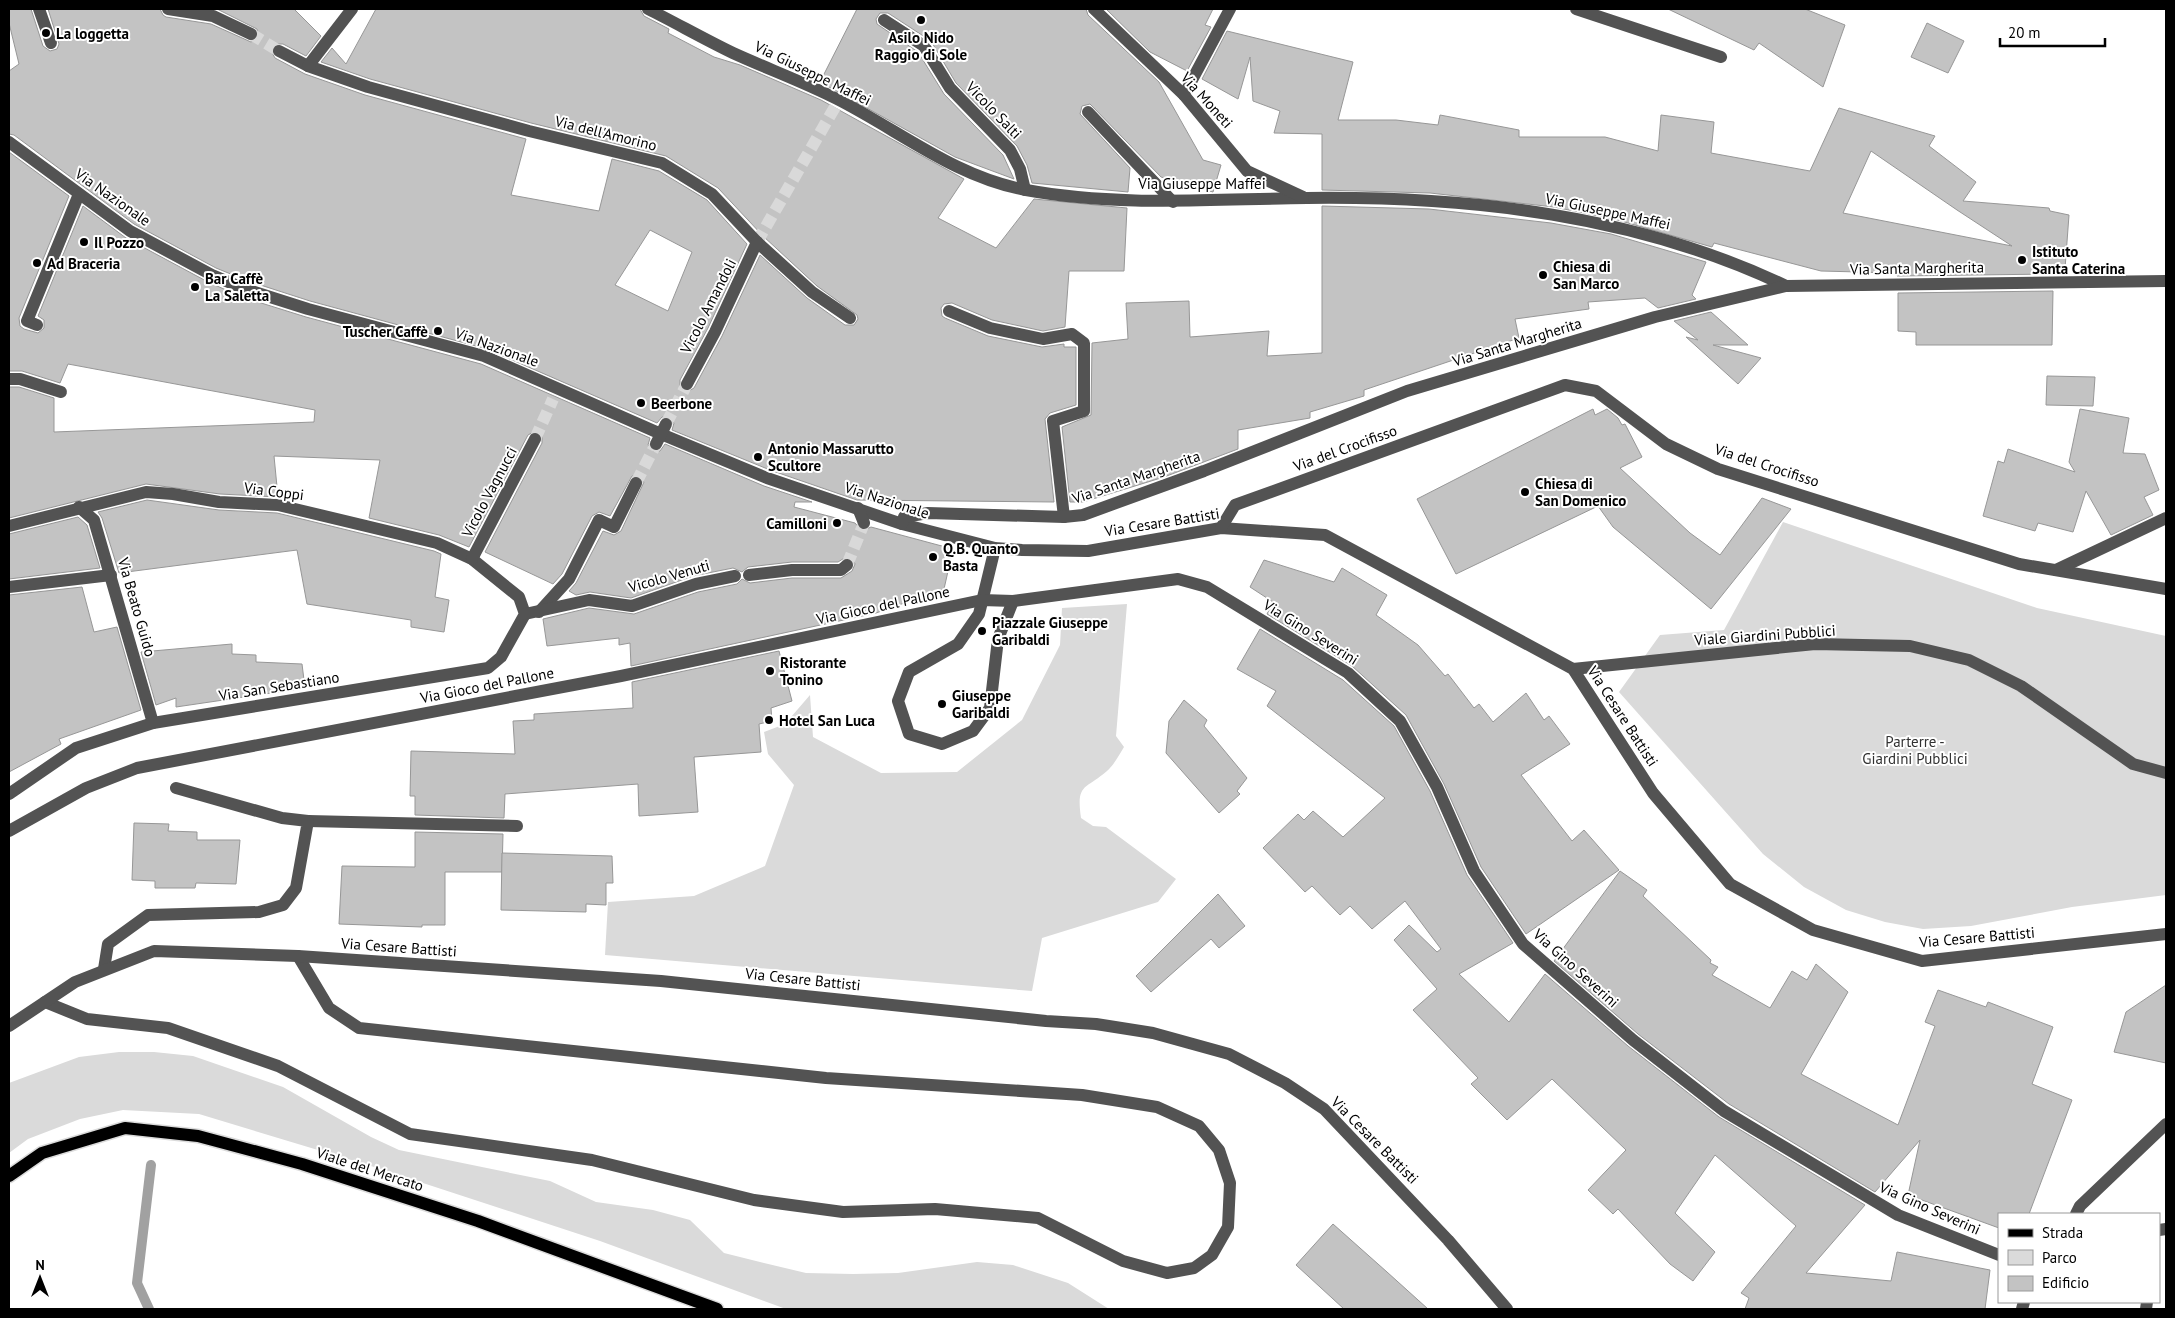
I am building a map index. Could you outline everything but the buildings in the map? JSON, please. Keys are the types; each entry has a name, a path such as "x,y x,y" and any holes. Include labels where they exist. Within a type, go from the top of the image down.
{"main road":[{"name":"Viale del Mercato","path":"9,1176 42,1153 125,1128 198,1136 302,1164 478,1221 718,1309"}],"street":[{"path":"39,9 51,44"},
{"path":"168,9 214,16 251,34"},
{"path":"308,66 352,9"},
{"name":"Via Giuseppe Maffei","path":"648,9 730,52 838,100 928,152 992,182 1025,190 1071,196 1173,202 1305,198 1402,199 1565,216 1657,237 1739,264 1786,286"},
{"name":"Via Moneti","path":"1094,9 1184,95 1248,171 1305,198"},
{"path":"1184,95 1230,9"},
{"path":"1576,9 1722,57"},
{"name":"Vicolo Salti","path":"884,20 924,46 950,88 1010,150 1020,169 1025,190"},
{"name":"Via dell'Amorino","path":"280,51 308,66 368,87 423,103 662,163 712,194 757,242 812,292 850,318"},
{"path":"1088,112 1173,202"},
{"name":"Via Nazionale","path":"9,142 130,231 212,275 245,289 308,309 484,356 556,393 768,478 902,524 995,548"},
{"path":"37,325 27,321 80,194"},
{"name":"Vicolo Amandoli","path":"687,384 715,332 757,242"},
{"name":"Via Santa Margherita","path":"902,524 904,517 928,513 1064,517 1083,515 1204,472 1407,390 1655,317 1786,286 2166,281"},
{"path":"949,311 990,328 1043,339 1072,334 1084,343 1084,411 1053,421 1064,517"},
{"path":"9,379 20,380 61,392"},
{"name":"Via del Crocifisso","path":"1222,528 1235,505 1565,385 1596,391 1666,444 1718,468 2019,564 2166,589"},
{"name":"Vicolo Vagnucci","path":"472,559 535,439"},
{"path":"539,612 569,579 599,520 614,527 636,482"},
{"name":"Via Coppi","path":"9,526 146,492 174,494 219,502 278,505 437,543 472,559 519,597 524,614"},
{"name":"Via Beato Guido","path":"80,507 94,520 154,723"},
{"path":"858,508 864,523"},
{"path":"2056,570 2166,518"},
{"name":"Via Cesare Battisti","path":"995,548 1088,551 1222,528 1325,535 1573,669 1653,793 1730,884 1812,930 1922,961 2166,934"},
{"path":"982,600 1013,601 998,639 990,708 973,731 942,744 909,734 898,701 909,672 958,644 979,614 982,600 995,548"},
{"path":"749,575 792,570 841,570 848,565"},
{"path":"9,587 111,575"},
{"name":"Vicolo Venuti","path":"524,614 589,600 632,606 696,584 735,576"},
{"name":"Via Gino Severini","path":"1013,601 1178,579 1208,587 1348,673 1400,721 1437,786 1474,871 1523,944 1632,1040 1724,1111 1898,1215 1998,1255"},
{"name":"Via Gioco del Pallone","path":"9,832 86,788 137,768 621,676 982,600"},
{"name":"Via San Sebastiano","path":"9,794 76,748 154,723 488,668 501,657 524,614"},
{"name":"Viale Giardini Pubblici","path":"1573,669 1815,644 1910,646 1969,660 2021,686 2133,764 2166,773"},
{"path":"176,788 282,818 308,821 517,826"},
{"path":"104,969 108,944 148,915 259,912 283,905 296,888 308,821"},
{"name":"Via Cesare Battisti","path":"9,1026 75,982 104,969 154,951 298,956 661,981 1046,1021 1096,1024 1152,1033 1229,1054 1285,1083 1324,1108 1448,1240 1507,1309"},
{"path":"45,1002 87,1020 168,1028 278,1066 410,1134 592,1160 754,1200 843,1212 935,1209 1038,1218 1123,1261 1167,1273 1194,1268 1212,1255 1228,1227 1230,1183 1219,1150 1198,1126 1157,1107 1082,1094 826,1078 359,1028 329,1008 298,956"},
{"path":"2076,1213 2080,1206 2166,1124"}],"green space":[{"name":"Parterre - Giardini Pubblici","path":"1783,522 2037,608 2166,636 2166,895 2072,907 1971,926 1923,929 1885,922 1846,910 1804,887 1763,854 1619,692 1660,635 1724,630"},
{"path":"1127,604 1116,736 1124,747 1110,769 1084,788 1080,799 1081,818 1093,826 1106,827 1176,879 1158,902 1042,938 1032,991 605,955 608,902 694,896 765,866 794,785 768,754 764,732 785,724 810,695 813,737 881,773 957,772 1022,720 1060,645 1062,608"},
{"path":"119,1052 154,1052 193,1056 283,1087 371,1137 399,1150 550,1181 596,1202 653,1210 690,1220 724,1253 806,1273 898,1273 977,1262 1013,1265 1068,1283 1109,1309 786,1309 600,1241 371,1166 199,1114 123,1110 80,1119 28,1139 9,1153 9,1083 79,1057"}],"waterway":[{"path":"149,1309 137,1283 151,1165"}],"tunnel":[{"path":"251,34 279,51"},
{"path":"757,242 839,100"},
{"path":"666,424 687,384"},
{"path":"535,439 553,399"},
{"path":"636,483 656,444"},
{"path":"847,565 864,523"}],"place":[{"name":"Asilo Nido Raggio di Sole","path":"921,20"},
{"name":"La loggetta","path":"46,33"},
{"name":"Il Pozzo","path":"84,242"},
{"name":"Istituto Santa Caterina","path":"2022,260"},
{"name":"Ad Braceria","path":"37,263"},
{"name":"Chiesa di San Marco","path":"1543,275"},
{"name":"Bar Caffè La Saletta","path":"195,287"},
{"name":"Tuscher Caffè","path":"438,331"},
{"name":"Beerbone","path":"641,403"},
{"name":"Antonio Massarutto Scultore","path":"758,457"},
{"name":"Chiesa di San Domenico","path":"1525,492"},
{"name":"Camilloni","path":"837,523"},
{"name":"Q.B. Quanto Basta","path":"933,557"},
{"name":"Piazzale Giuseppe Garibaldi","path":"982,631"},
{"name":"Ristorante Tonino","path":"770,671"},
{"name":"Giuseppe Garibaldi","path":"942,704"},
{"name":"Hotel San Luca","path":"769,720"}]}
